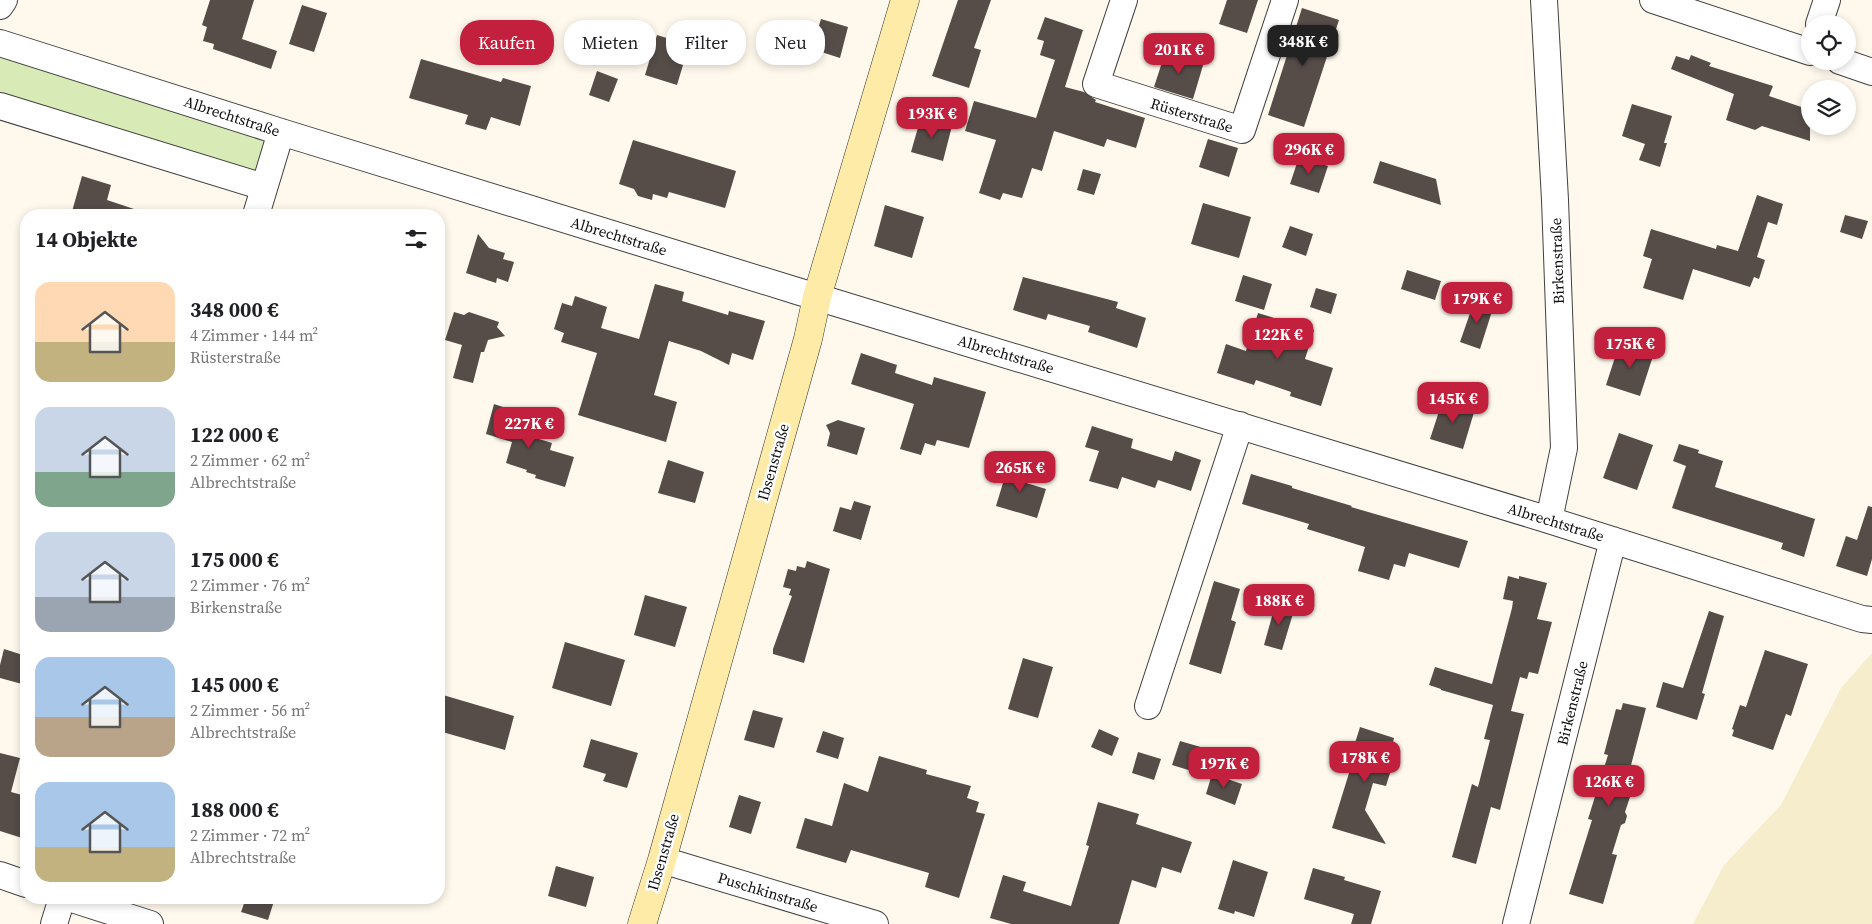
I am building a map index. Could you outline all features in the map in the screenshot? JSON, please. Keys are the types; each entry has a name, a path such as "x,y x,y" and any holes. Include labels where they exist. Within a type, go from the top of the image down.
{"street":[{"path":"0,6 4,0"},
{"name":"Ibsenstraße","path":"642,924 662,860 808,339 817,297 905,0"},
{"name":"Rüsterstraße","path":"1124,0 1096,84 1242,130 1285,0"},
{"name":"Birkenstraße","path":"1544,0 1555,200 1564,448 1549,520"},
{"path":"1653,0 1801,49"},
{"path":"1822,15 1827,0"},
{"name":"Albrechtstraße","path":"0,43 281,132 1614,540 1803,602 1862,619 1872,620"},
{"path":"1856,66 1872,72"},
{"path":"0,106 264,187"},
{"path":"258,209 281,132"},
{"path":"1148,706 1240,425"},
{"name":"Birkenstraße","path":"1516,924 1614,540"},
{"name":"Puschkinstraße","path":"662,860 875,924"},
{"path":"0,875 20,882"},
{"path":"54,924 60,904"},
{"path":"88,904 150,924"}],"shaded area":[{"path":"1872,653 1872,924 1693,924 1724,865 1781,805 1841,688"}],"green space":[{"path":"0,52 277,133 263,183 0,101"}],"building":[{"path":"210,0 254,0 242,39 277,51 271,69 213,49 214,44 203,41 207,27 202,25"},
{"path":"958,0 991,0 974,48 981,50 969,88 932,76"},
{"path":"1227,0 1258,0 1247,33 1219,24"},
{"path":"302,5 327,13 314,52 289,44"},
{"path":"1302,8 1339,20 1304,127 1268,115"},
{"path":"1045,17 1083,30 1065,87 1084,92 1096,100 1095,102 1145,118 1136,148 1107,139 1104,147 1054,131 1042,171 1032,168 1022,198 1003,193 1000,200 979,193 996,140 965,131 974,101 1036,118 1055,60 1040,55 1044,41 1037,39"},
{"path":"825,20 848,27 840,58 825,53"},
{"path":"657,35 666,38 666,65 683,65 677,85 645,75 648,65 656,65"},
{"path":"1166,50 1204,62 1193,99 1154,87"},
{"path":"1691,55 1711,63 1709,66 1773,86 1769,96 1801,107 1801,135 1810,135 1810,141 1762,126 1755,130 1726,120 1734,94 1671,69 1676,56 1689,60"},
{"path":"421,59 501,82 503,78 531,86 520,126 491,117 486,130 465,124 468,115 409,98"},
{"path":"597,71 618,79 609,102 589,95"},
{"path":"1632,104 1672,116 1664,143 1667,143 1660,167 1639,160 1645,144 1622,136"},
{"path":"921,117 952,126 943,161 911,152"},
{"path":"1208,139 1238,148 1229,177 1199,167"},
{"path":"633,140 736,171 725,208 669,192 667,198 653,194 652,200 638,196 634,189 619,184"},
{"path":"1299,157 1328,166 1319,193 1290,184"},
{"path":"1380,161 1436,179 1441,205 1373,183"},
{"path":"1083,169 1101,174 1094,195 1077,190"},
{"path":"82,176 111,185 107,200 134,209 73,209"},
{"path":"1757,195 1783,204 1777,225 1768,222 1757,257 1765,260 1759,279 1754,277 1750,287 1693,269 1683,300 1643,288 1652,259 1643,256 1651,229 1716,249 1717,245 1738,251"},
{"path":"1203,203 1251,217 1239,258 1191,244"},
{"path":"885,205 924,217 912,258 874,246"},
{"path":"1845,215 1868,221 1862,239 1840,232"},
{"path":"1290,226 1313,234 1306,256 1282,247"},
{"path":"478,234 489,248 505,253 503,259 514,262 508,282 497,278 496,283 466,273"},
{"path":"1407,270 1441,281 1435,300 1401,289"},
{"path":"1243,275 1272,284 1264,310 1235,301"},
{"path":"1023,277 1118,302 1116,308 1146,318 1137,348 1088,332 1090,326 1048,314 1046,320 1013,310"},
{"path":"655,284 684,292 682,301 728,315 729,311 765,321 753,360 732,353 729,365 701,351 669,341 654,395 677,402 666,442 578,415 597,353 561,342 564,333 554,329 562,303 572,306 575,296 607,307 601,328 639,339"},
{"path":"1316,288 1337,294 1331,314 1310,307"},
{"path":"1475,299 1494,305 1480,349 1460,342"},
{"path":"454,312 464,315 469,312 499,322 497,327 505,336 488,340 484,352 481,352 473,383 453,378 462,345 445,340"},
{"path":"1258,313 1314,330 1305,359 1333,368 1321,406 1290,396 1291,392 1256,380 1254,385 1217,373 1226,344 1246,351"},
{"path":"1620,342 1654,353 1640,396 1606,385"},
{"path":"861,353 897,365 895,373 932,385 934,377 986,392 969,448 937,440 935,446 925,443 921,455 900,449 914,404 851,384"},
{"path":"1443,399 1475,409 1463,449 1430,439"},
{"path":"494,404 521,413 516,432 552,443 550,450 574,457 565,487 535,478 536,475 526,472 527,470 506,463 512,442 486,434"},
{"path":"838,420 865,428 857,455 827,446 830,433 826,425"},
{"path":"1092,426 1133,439 1131,448 1172,461 1175,451 1201,460 1191,491 1158,480 1155,488 1122,477 1118,489 1089,481 1099,451 1085,447"},
{"path":"1619,433 1653,445 1637,490 1603,478"},
{"path":"1679,444 1699,450 1698,453 1723,461 1715,487 1815,519 1804,557 1781,549 1783,543 1672,508 1686,466 1673,461"},
{"path":"668,460 704,472 695,503 658,493"},
{"path":"1009,463 1027,469 1023,482 1046,489 1037,518 996,506"},
{"path":"1251,474 1351,507 1468,541 1459,568 1409,553 1405,567 1394,564 1389,580 1358,571 1365,547 1307,529 1309,524 1242,504"},
{"path":"854,501 871,506 861,540 833,531 840,507 851,510"},
{"path":"1868,506 1872,507 1872,559 1867,576 1836,566 1846,536 1857,540"},
{"path":"807,561 830,569 804,663 773,654 773,649 792,596 789,595 791,589 783,587 788,569 796,571 797,566 805,568"},
{"path":"1508,576 1519,579 1519,576 1547,583 1537,619 1552,622 1538,674 1529,672 1527,679 1520,677 1511,711 1524,714 1500,810 1491,807 1476,864 1452,857 1472,784 1478,787 1490,740 1484,739 1493,705 1429,685 1435,667 1492,684 1512,608 1513,601 1503,599"},
{"path":"1214,581 1240,589 1231,620 1236,622 1221,674 1189,664"},
{"path":"645,595 687,607 675,647 634,635"},
{"path":"1276,602 1295,607 1282,650 1264,645"},
{"path":"1709,611 1724,616 1702,693 1705,694 1697,720 1656,707 1663,682 1683,688"},
{"path":"565,642 625,660 611,706 552,688"},
{"path":"4,649 20,654 20,683 0,678 0,665"},
{"path":"1765,650 1808,664 1791,716 1786,714 1773,750 1732,736 1734,730 1732,729 1740,705 1746,707"},
{"path":"1023,658 1053,667 1038,718 1008,709"},
{"path":"445,696 514,716 505,750 445,733"},
{"path":"1623,703 1646,708 1624,792 1631,794 1625,812 1627,816 1625,823 1621,825 1612,854 1617,855 1603,904 1569,894 1592,820 1588,819 1608,755 1604,754 1616,709 1621,710"},
{"path":"753,710 783,718 774,748 744,740"},
{"path":"1360,727 1394,738 1392,746 1397,751 1386,786 1373,783 1365,810 1386,844 1332,828 1354,757 1351,756"},
{"path":"1099,729 1119,738 1112,756 1091,747"},
{"path":"823,731 844,738 838,759 816,752"},
{"path":"591,739 638,753 627,788 603,781 606,774 583,767"},
{"path":"1180,741 1211,750 1210,753 1215,754 1208,776 1172,765"},
{"path":"1138,752 1161,759 1154,780 1132,773"},
{"path":"0,753 20,758 11,792 20,794 20,837 0,831"},
{"path":"879,756 927,770 926,774 971,786 967,798 979,802 976,812 985,814 959,898 925,887 929,873 851,850 846,863 796,848 805,818 832,826 844,783 868,792"},
{"path":"1212,774 1242,784 1235,805 1206,794"},
{"path":"739,795 761,802 751,834 729,827"},
{"path":"1098,802 1139,814 1136,824 1192,842 1181,873 1162,867 1156,888 1132,880 1119,924 1011,924 990,918 1003,875 1026,882 1023,891 1071,906 1089,846 1086,845"},
{"path":"1233,860 1268,872 1254,917 1235,911 1234,914 1218,909"},
{"path":"556,866 594,877 586,907 548,896"},
{"path":"1313,868 1345,877 1344,880 1381,891 1371,924 1351,924 1354,914 1304,899"},
{"path":"244,904 273,904 268,920 241,912"}]}
